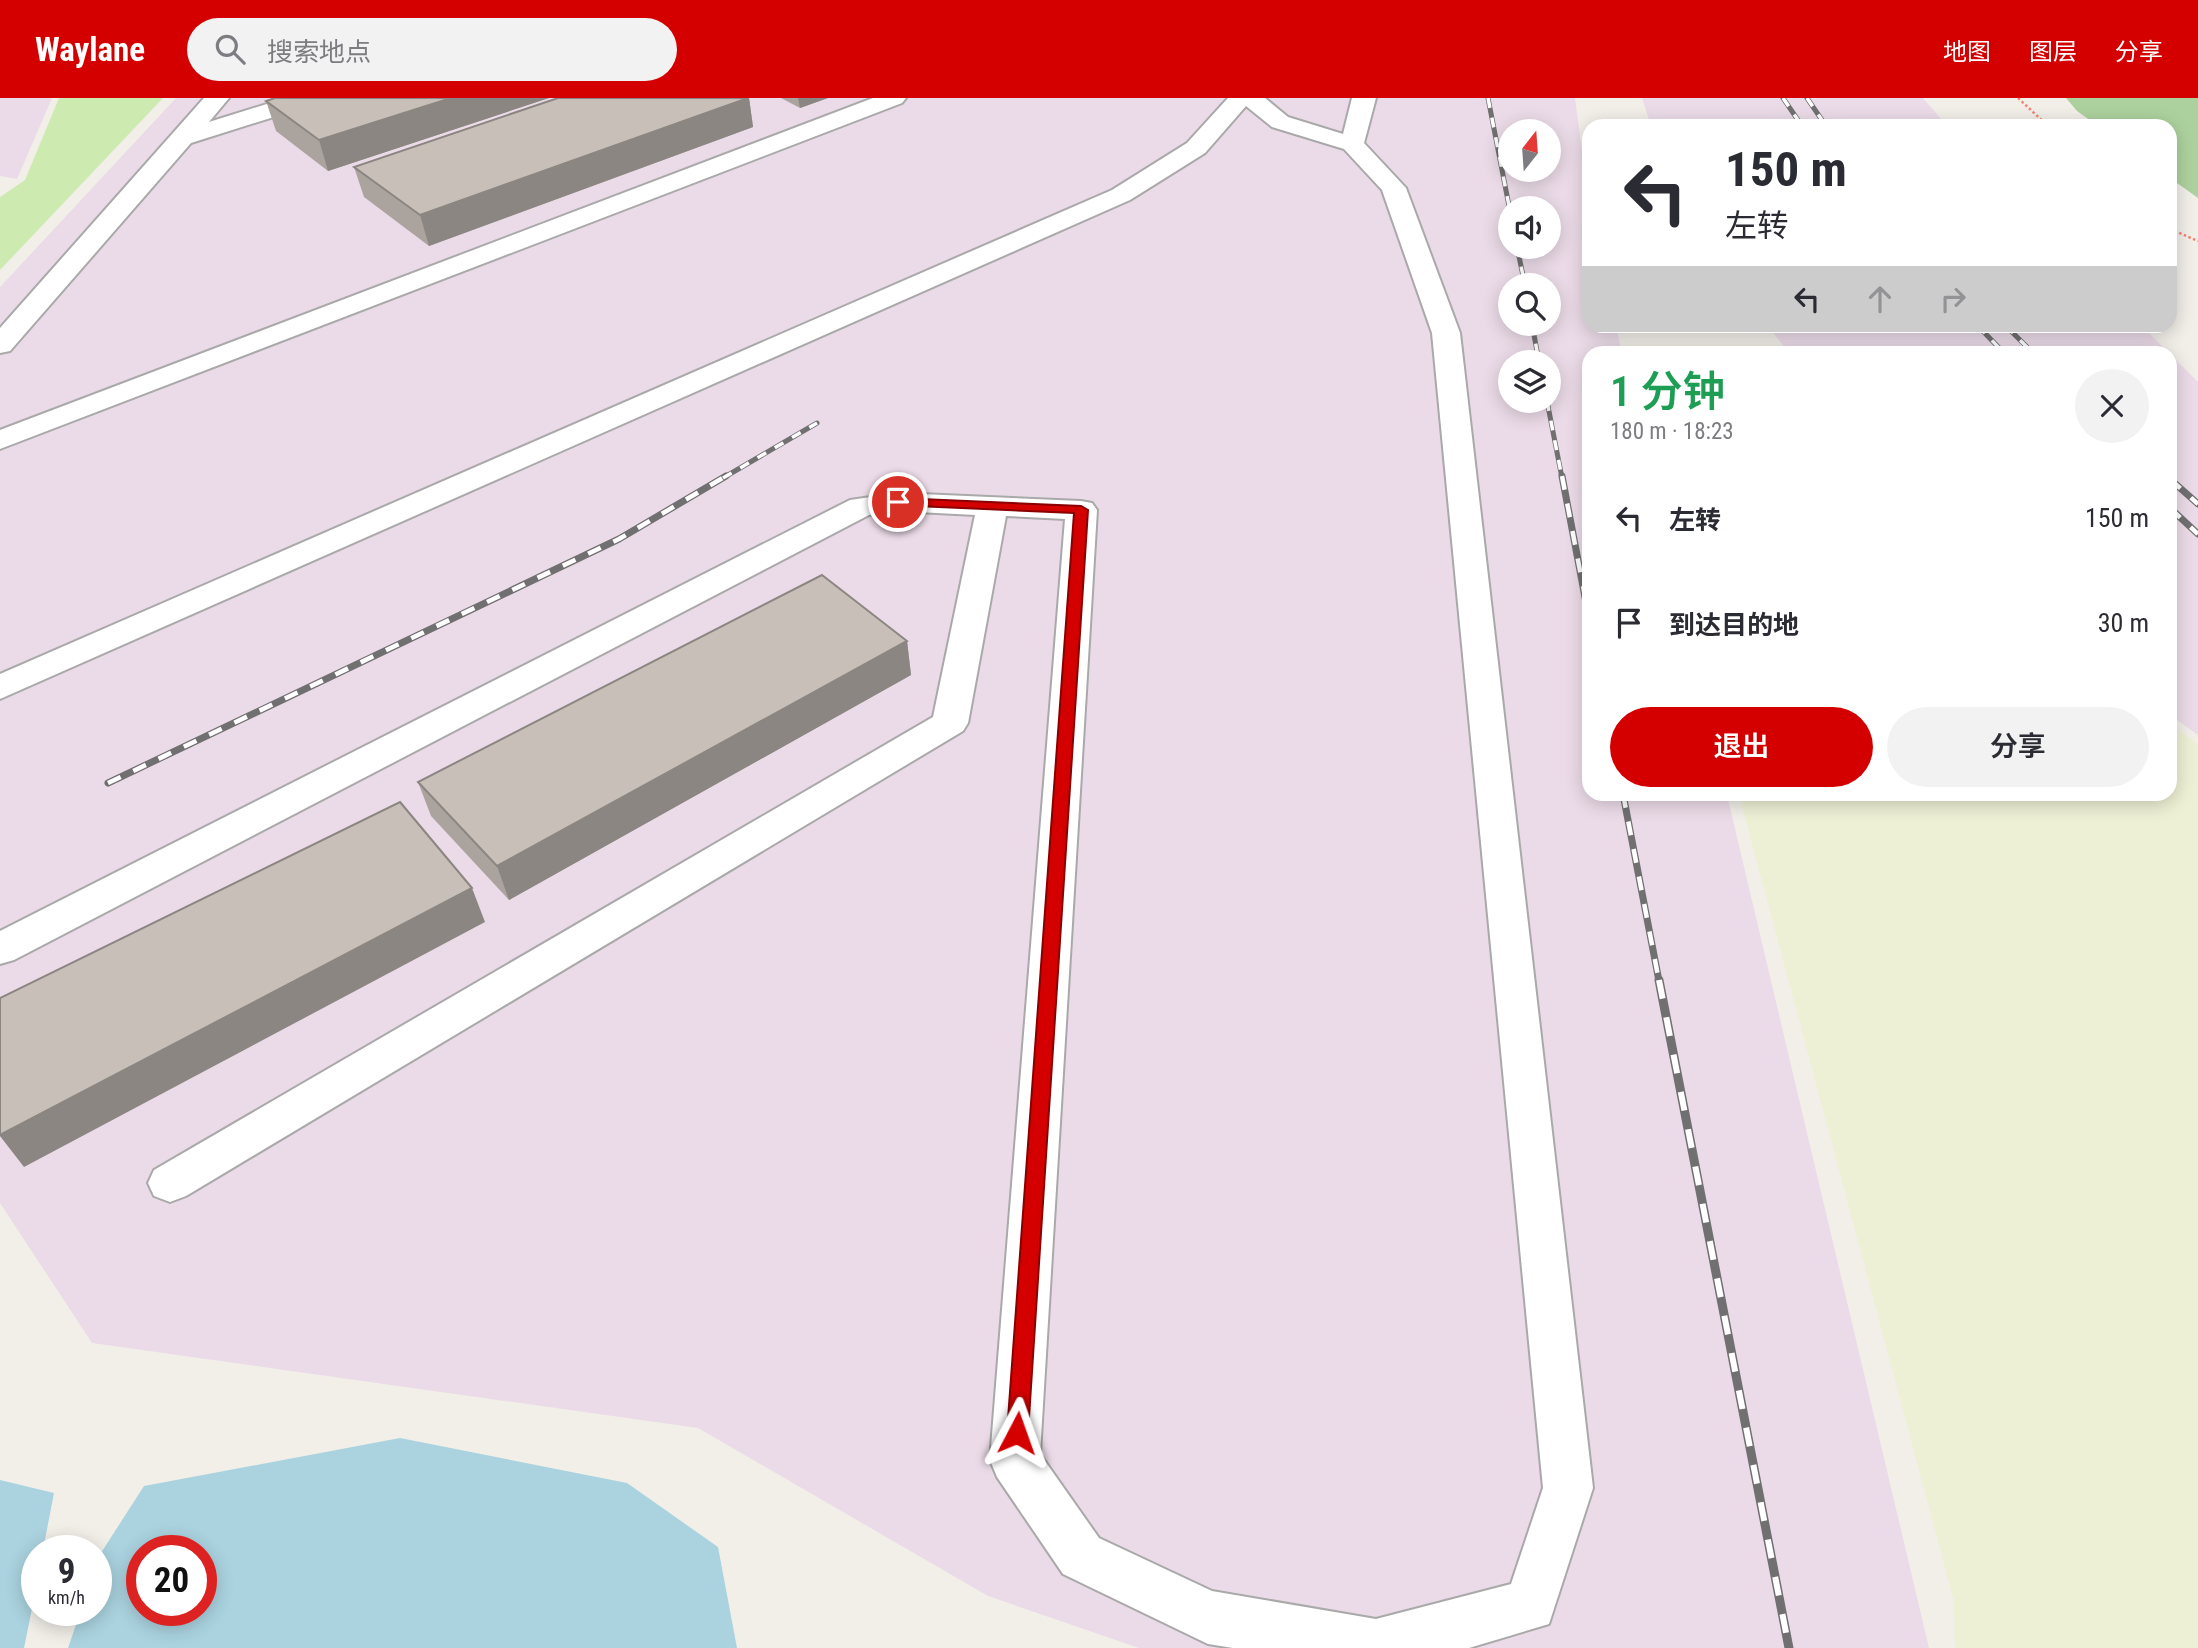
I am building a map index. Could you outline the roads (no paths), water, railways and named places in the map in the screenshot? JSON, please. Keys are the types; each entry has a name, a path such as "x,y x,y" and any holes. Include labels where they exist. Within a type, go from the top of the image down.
{"lane":[{"path":"0,345 217,98"},
{"path":"181,138 310,98"},
{"path":"0,440 894,98"},
{"path":"0,687 1121,195 1196,148 1241,98"},
{"path":"0,949 861,507 898,502 1081,510 1015,1460 1081,1556 1208,1617 1376,1646 1530,1605 1568,1489 1446,333 1394,188 1352,144 1280,122 1251,98"},
{"path":"1352,144 1364,98"},
{"path":"170,1183 950,723 992,506"}],"water":[{"path":"400,1438 627,1483 718,1547 737,1648 68,1648 76,1626 112,1626 112,1536 144,1486"},
{"path":"0,1480 54,1493 46,1535 21,1535 21,1626 28,1626 24,1648 0,1648"}],"railway":[{"path":"1488,98 1507,196"},
{"path":"1783,98 1797,119"},
{"path":"1807,98 1821,119"},
{"path":"1520,259 1522,273"},
{"path":"1985,333 1997,346"},
{"path":"2013,333 2026,346"},
{"path":"1534,336 1537,350"},
{"path":"1549,413 1562,478"},
{"path":"723,478 817,423"},
{"path":"108,783 619,539 726,476"},
{"path":"1562,476 1582,581"},
{"path":"2177,485 2198,504"},
{"path":"2177,514 2198,534"},
{"path":"1624,801 1659,981"},
{"path":"1659,980 1789,1648"}]}
